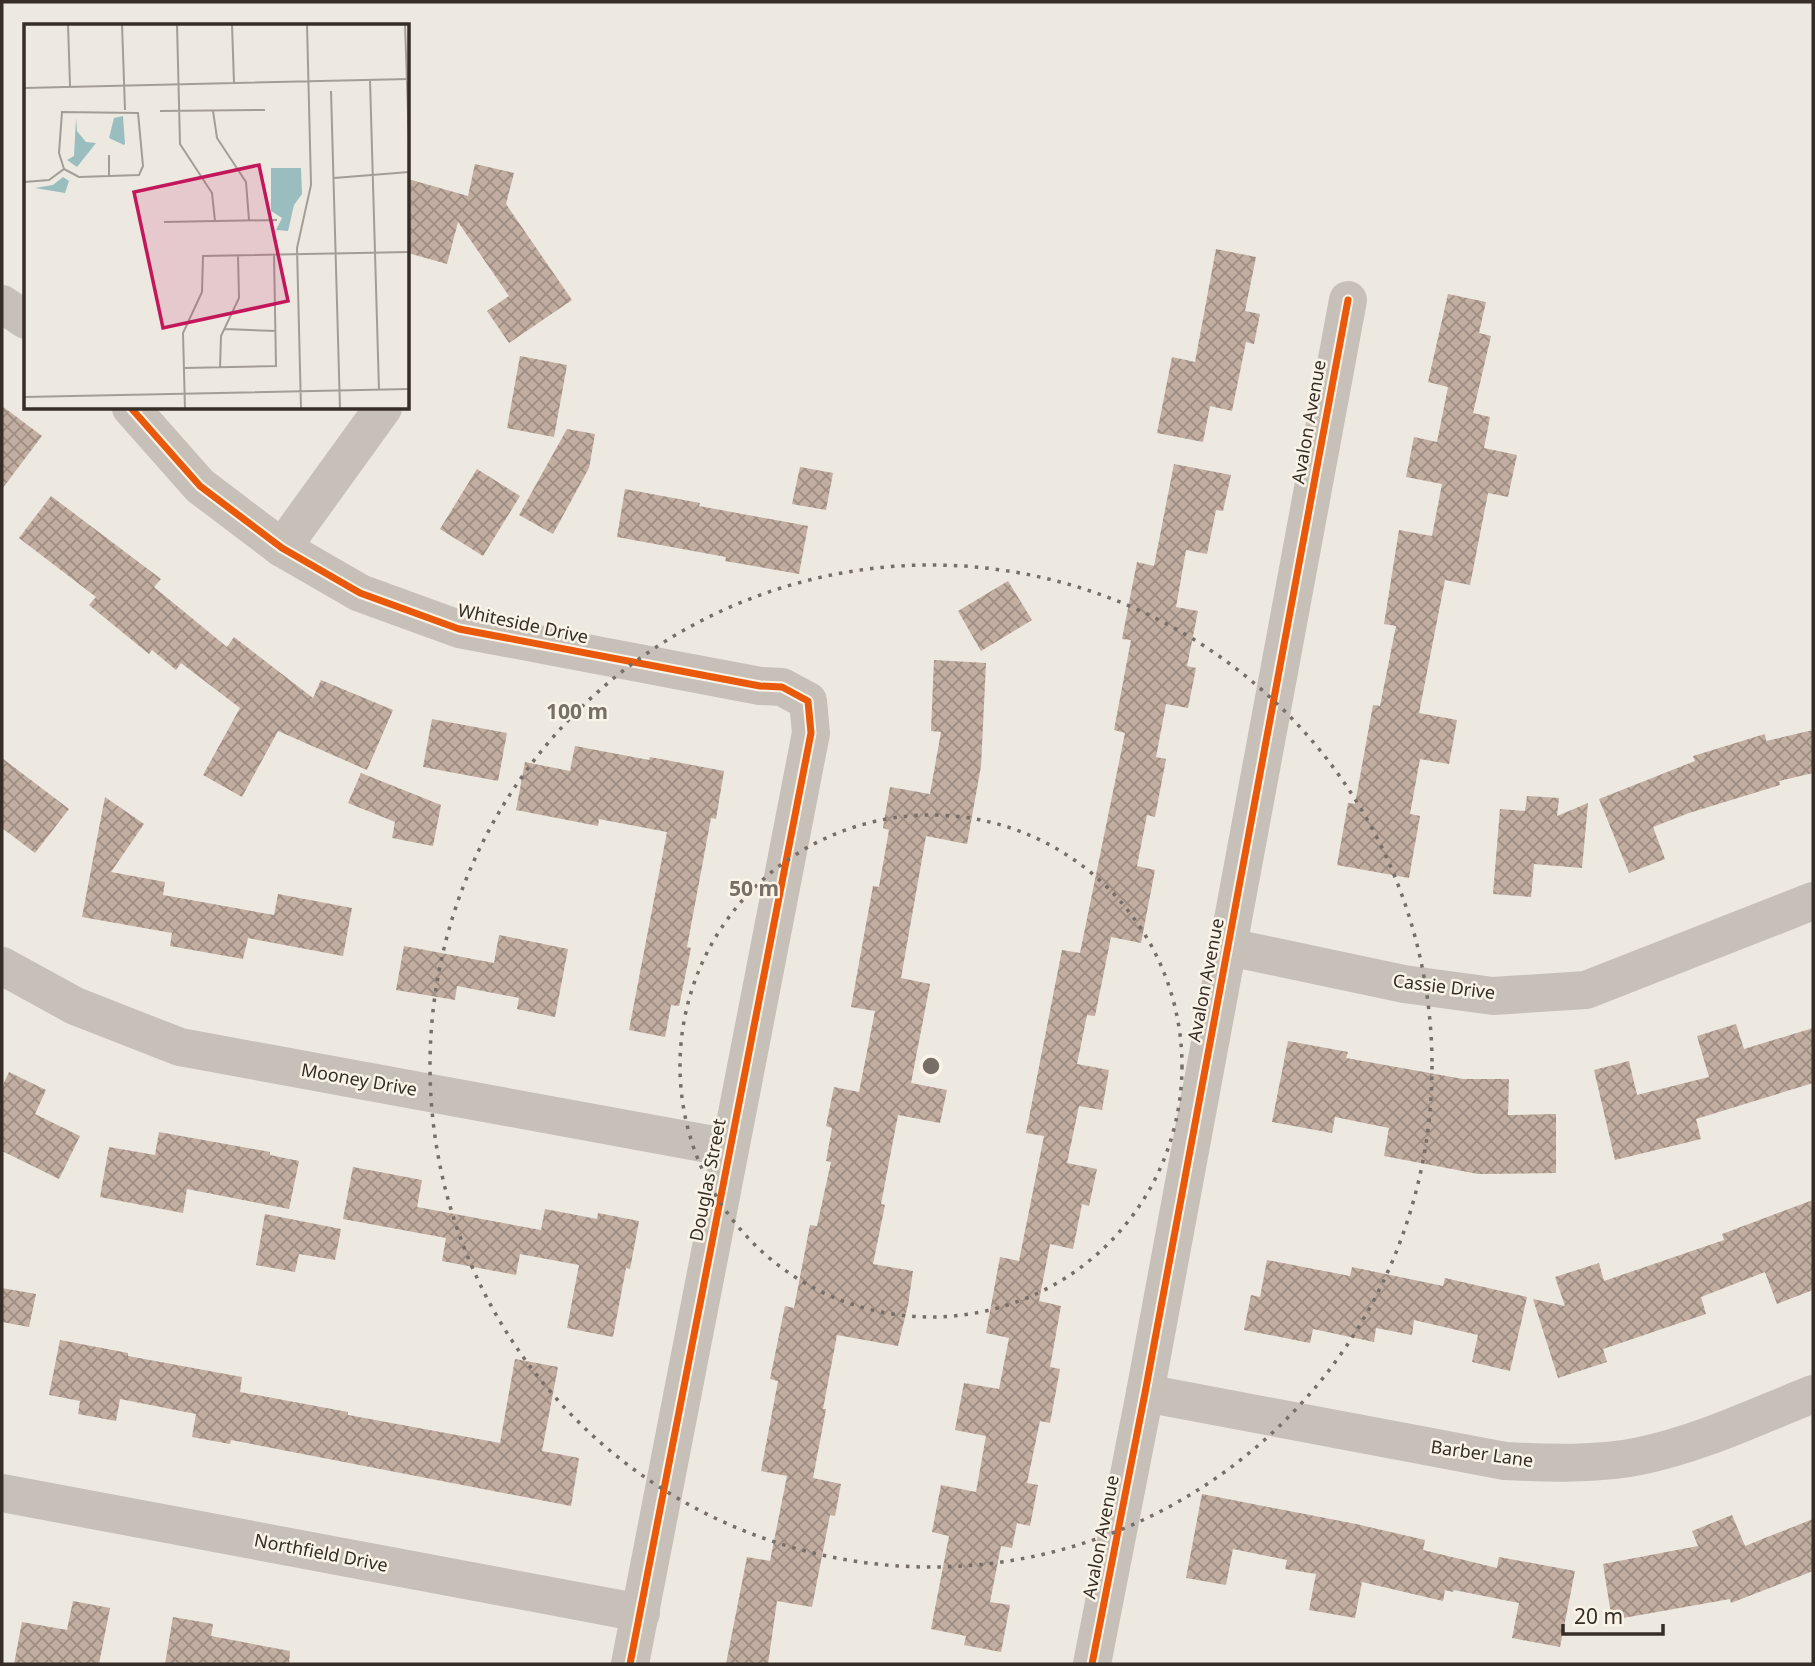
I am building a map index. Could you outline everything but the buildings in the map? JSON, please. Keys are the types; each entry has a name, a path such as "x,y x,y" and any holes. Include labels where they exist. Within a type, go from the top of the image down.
{"street":[{"name":"Avalon Avenue","path":"1092,1664 1229,947 1348,300"},
{"path":"2,304 24,319"},
{"name":"Whiteside Drive","path":"133,410 200,486 282,548 360,593 459,629 760,686 782,687 808,701"},
{"path":"282,548 382,410"},
{"name":"Douglas Street","path":"630,1664 811,733 808,701"},
{"name":"Cassie Drive","path":"1229,947 1404,984 1493,996 1586,990 1813,901"},
{"name":"Mooney Drive","path":"2,966 75,1006 180,1047 730,1148"},
{"name":"Barber Lane","path":"1145,1393 1505,1461 1558,1463 1640,1456 1710,1435 1813,1394"},
{"name":"Northfield Drive","path":"2,1493 641,1613"}],"cycle path":[{"path":"1092,1664 1145,1393 1348,300"},
{"path":"133,410 200,486 282,548 360,593 459,629 760,686 782,687 808,701 811,733 630,1664"}]}
